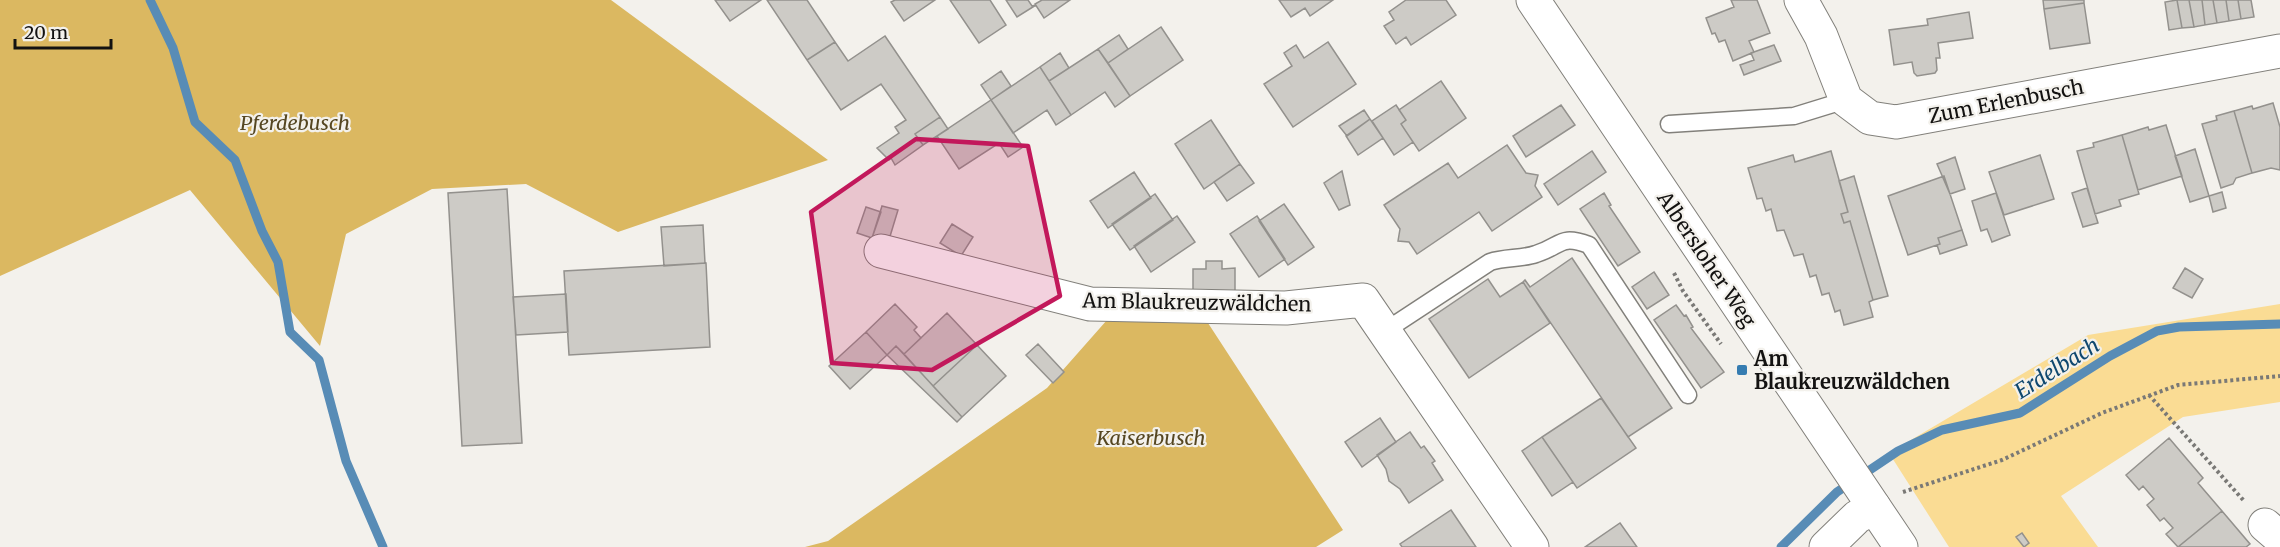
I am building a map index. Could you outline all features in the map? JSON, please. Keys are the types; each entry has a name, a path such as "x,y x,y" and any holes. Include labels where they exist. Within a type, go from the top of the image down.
{"street":[{"name":"Albersloher Weg","path":"1533,0 1846,466 1879,499 1901,547"},
{"path":"1801,0 1821,36 1846,100"},
{"name":"Zum Erlenbusch","path":"1846,100 1870,118 1896,122 2280,51"},
{"name":"Am Blaukreuzwäldchen","path":"881,251 1090,304 1286,308 1363,300 1532,547"},
{"path":"1826,547 1879,499"}],"lane":[{"path":"1669,124 1794,116 1846,100"},
{"path":"1385,331 1490,262 1502,258 1536,255 1560,241 1573,239 1589,244 1689,395"}],"path":[{"path":"1879,499 2002,460 2102,413 2178,385 2280,376"},
{"path":"2149,395 2273,532"}],"highlighted area":[{"path":"916,139 1028,146 1060,296 932,370 832,363 811,212"}],"shaded area":[{"path":"2280,304 2280,402 2183,417 2061,496 2098,547 1949,547 1889,453 2088,335"}],"green space":[{"name":"Pferdebusch","path":"0,0 611,0 828,160 618,232 526,184 432,189 346,234 320,346 190,190 0,276"},
{"name":"Kaiserbusch","path":"1107,320 1208,323 1343,530 1316,547 805,547 828,541 1047,388"}],"building":[{"path":"715,0 761,0 730,21"},
{"path":"767,0 807,0 835,42 807,60"},
{"path":"895,0 935,0 904,21 891,2"},
{"path":"950,0 990,0 1006,25 979,43"},
{"path":"1006,0 1028,0 1032,6 1036,5 1017,17"},
{"path":"1042,0 1070,0 1044,18 1035,4"},
{"path":"1279,0 1333,0 1310,16 1305,8 1291,17"},
{"path":"1406,0 1446,0 1456,15 1411,45 1406,37 1396,44 1384,26 1394,20 1389,12"},
{"path":"1731,0 1757,0 1770,33 1749,41 1754,52 1733,61 1725,40 1719,42 1715,33 1712,34 1706,18 1734,7"},
{"path":"2043,0 2084,0 2084,3 2044,9"},
{"path":"2177,0 2182,28 2169,30 2165,2"},
{"path":"2177,0 2189,0 2194,27 2182,28"},
{"path":"2189,0 2202,0 2205,25 2194,27"},
{"path":"2202,0 2213,0 2217,23 2205,25"},
{"path":"2213,0 2226,0 2229,21 2217,23"},
{"path":"2226,0 2238,0 2241,19 2229,21"},
{"path":"2238,0 2251,0 2254,17 2241,19"},
{"path":"2084,3 2090,43 2050,49 2044,9"},
{"path":"1969,12 1973,38 1938,43 1940,58 1936,58 1935,73 1917,76 1914,73 1912,62 1894,65 1889,30 1928,25 1927,19"},
{"path":"1161,27 1183,60 1130,96 1108,63"},
{"path":"1119,35 1128,49 1108,63 1098,49"},
{"path":"885,36 940,117 915,134 923,145 895,165 891,158 889,160 877,148 899,133 895,127 906,120 881,84 841,110 807,60 835,42 848,61"},
{"path":"1328,42 1356,84 1293,127 1264,84 1292,66 1284,53 1296,45 1304,58"},
{"path":"1774,45 1781,61 1744,75 1740,65 1754,60 1751,53"},
{"path":"1098,49 1130,96 1115,107 1105,92 1071,115 1049,81"},
{"path":"1060,53 1069,68 1049,81 1040,67"},
{"path":"1040,67 1071,115 1056,125 1047,110 1013,133 991,100"},
{"path":"1001,71 1011,86 991,100 981,85"},
{"path":"1441,81 1466,118 1419,151 1401,124 1406,120 1399,110"},
{"path":"991,100 1023,147 1008,157 999,143 959,169 937,136"},
{"path":"2273,103 2280,127 2280,170 2271,168 2252,173 2234,111 2252,106 2253,109"},
{"path":"1396,105 1406,120 1401,124 1413,142 1394,155 1372,121"},
{"path":"1561,105 1575,125 1526,157 1513,136"},
{"path":"1364,110 1370,119 1347,136 1339,126"},
{"path":"2234,111 2252,173 2236,178 2233,184 2221,188 2202,124 2217,120 2216,116"},
{"path":"940,117 948,129 923,145 915,134"},
{"path":"1370,119 1383,138 1358,155 1346,136"},
{"path":"1211,120 1240,164 1204,189 1175,144"},
{"path":"2166,125 2182,176 2138,190 2122,135 2148,127 2149,130"},
{"path":"2122,135 2139,194 2119,200 2121,206 2095,214 2077,151 2094,147 2093,143"},
{"path":"1507,145 1526,173 1538,175 1535,186 1542,197 1492,231 1479,212 1417,254 1409,242 1398,241 1400,229 1384,205 1448,163 1458,178"},
{"path":"2195,149 2209,196 2190,202 2175,156"},
{"path":"1592,151 1606,172 1558,205 1544,184"},
{"path":"1831,151 1848,212 1841,214 1844,223 1850,221 1873,300 1869,302 1873,317 1844,325 1840,310 1835,312 1829,293 1822,295 1816,275 1810,277 1803,254 1794,256 1784,230 1777,231 1771,209 1766,211 1762,198 1757,199 1748,168 1793,155 1795,162"},
{"path":"2040,155 2054,199 2004,215 1989,172"},
{"path":"1955,157 1965,189 1950,194 1937,164"},
{"path":"1240,164 1254,183 1227,201 1214,182"},
{"path":"1342,171 1350,205 1339,210 1324,183"},
{"path":"1134,172 1151,198 1108,228 1090,201"},
{"path":"1854,176 1888,296 1873,300 1850,221 1844,223 1841,214 1848,212 1839,181"},
{"path":"1944,176 1962,230 1938,238 1940,244 1908,255 1888,196"},
{"path":"2087,188 2098,223 2083,227 2072,193"},
{"path":"507,189 522,443 462,446 448,193"},
{"path":"2222,192 2226,208 2213,212 2209,196"},
{"path":"1604,193 1611,205 1609,206 1640,252 1618,266 1580,209"},
{"path":"1996,193 2010,235 1992,242 1987,229 1981,231 1972,201"},
{"path":"1155,194 1173,220 1130,250 1112,224"},
{"path":"1284,204 1314,247 1288,265 1259,221"},
{"path":"882,206 898,210 888,243 872,238"},
{"path":"866,207 881,212 872,238 857,233"},
{"path":"1177,216 1195,242 1151,272 1134,246"},
{"path":"1257,216 1285,259 1259,277 1230,234"},
{"path":"952,224 973,237 961,256 940,243"},
{"path":"703,225 705,263 664,266 661,227"},
{"path":"1962,230 1967,245 1940,254 1937,245 1940,244 1938,238"},
{"path":"1572,258 1672,408 1628,437 1523,282 1525,280 1530,287"},
{"path":"1206,261 1222,261 1222,269 1235,268 1235,291 1193,291 1193,269 1206,269"},
{"path":"706,263 710,347 569,355 564,271"},
{"path":"2185,268 2203,279 2192,298 2173,288"},
{"path":"1654,272 1669,295 1647,309 1632,287"},
{"path":"1488,279 1500,297 1523,282 1550,323 1469,378 1429,319"},
{"path":"566,294 568,332 516,335 513,297"},
{"path":"895,304 917,327 914,330 921,338 904,354 896,346 887,355 866,332"},
{"path":"1676,305 1684,316 1686,315 1693,327 1691,328 1724,372 1701,388 1654,320"},
{"path":"947,313 977,345 933,386 904,354"},
{"path":"866,332 887,355 850,389 829,366"},
{"path":"1038,344 1064,372 1053,383 1026,355"},
{"path":"977,345 1006,376 962,417 933,386"},
{"path":"896,346 962,417 957,422 887,355"},
{"path":"1601,398 1636,448 1577,488 1542,437"},
{"path":"1380,418 1396,442 1362,467 1345,442"},
{"path":"1410,432 1421,448 1424,446 1435,461 1432,463 1443,480 1409,503 1400,489 1389,481 1386,469 1377,455"},
{"path":"1542,437 1573,482 1552,496 1522,451"},
{"path":"2169,438 2203,478 2198,483 2222,511 2178,547 2166,534 2173,528 2164,518 2160,521 2147,505 2154,499 2143,486 2139,490 2126,475"},
{"path":"1451,510 1476,547 1402,547 1400,544"},
{"path":"2222,511 2250,544 2246,547 2178,547"},
{"path":"1620,523 1637,547 1585,547"},
{"path":"2022,533 2029,543 2024,547 2016,537"}],"waterway":[{"path":"150,0 173,48 195,122 235,160 262,231 278,262 290,332 319,360 346,461 383,547"},
{"name":"Erdelbach","path":"1781,547 1837,492 1898,451 1942,430 2020,413 2110,356 2157,331 2179,327 2280,324"}],"place":[{"name":"Am Blaukreuzwäldchen","path":"1742,370"}]}
